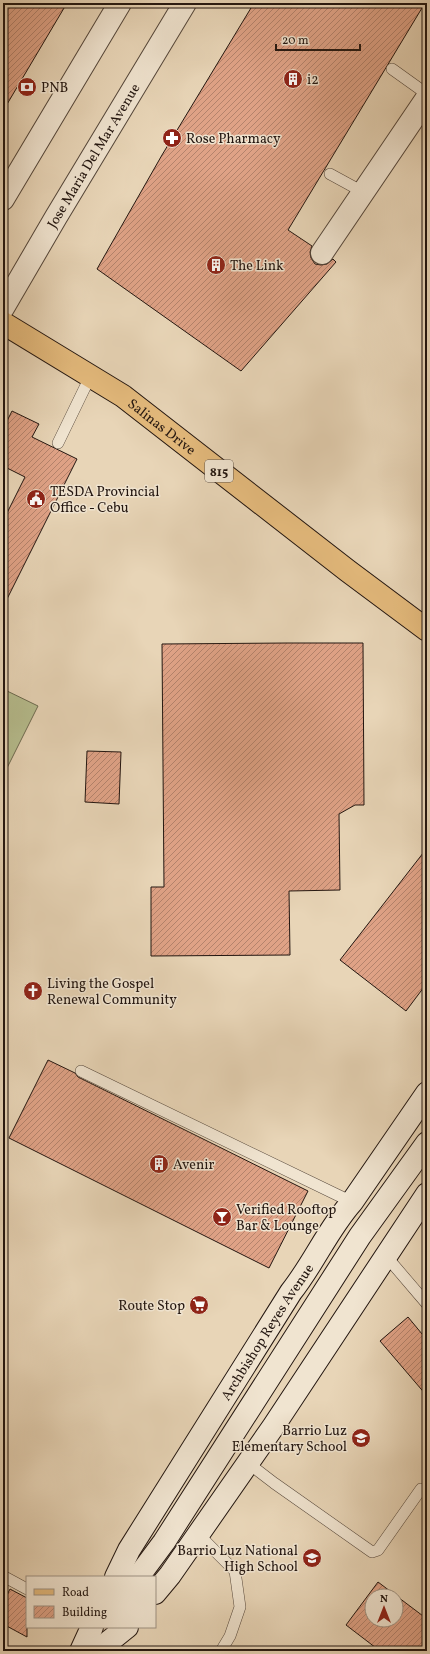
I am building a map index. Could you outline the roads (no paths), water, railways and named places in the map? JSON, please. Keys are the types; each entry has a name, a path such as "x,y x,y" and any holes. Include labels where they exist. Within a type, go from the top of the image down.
{"main road":[{"path":"3,199 120,3"},
{"name":"Jose Maria Del Mar Avenue","path":"3,308 184,3"},
{"path":"322,253 427,98"},
{"name":"Salinas Drive","path":"3,324 123,396 348,571 427,630"},
{"name":"Archbishop Reyes Avenue","path":"116,1576 133,1543 340,1216 352,1202 427,1093"},
{"name":"Archbishop Reyes Avenue","path":"139,1576 164,1542 360,1236 427,1143"},
{"path":"156,1592 248,1463 427,1194"},
{"path":"81,1651 92,1628"},
{"path":"85,1651 101,1628"},
{"path":"97,1651 126,1628"}],"lane":[{"path":"392,69 427,94"},
{"path":"330,174 363,192"},
{"path":"58,443 90,377"},
{"path":"82,1071 352,1202"},
{"path":"386,1256 427,1304"},
{"path":"248,1463 372,1552 378,1550 421,1489"},
{"path":"198,1534 235,1571 240,1607 230,1636 221,1651"},
{"path":"3,1576 26,1588"}],"place":[{"name":"i2","path":"293,79"},
{"name":"PNB","path":"27,87"},
{"name":"Rose Pharmacy","path":"172,138"},
{"name":"The Link","path":"216,265"},
{"name":"TESDA Provincial Office - Cebu","path":"36,499"},
{"name":"Living the Gospel Renewal Community","path":"33,991"},
{"name":"Avenir","path":"159,1164"},
{"name":"Verified Rooftop Bar & Lounge","path":"222,1217"},
{"name":"Route Stop","path":"199,1305"},
{"name":"Barrio Luz Elementary School","path":"361,1438"},
{"name":"Barrio Luz National High School","path":"312,1558"}]}
